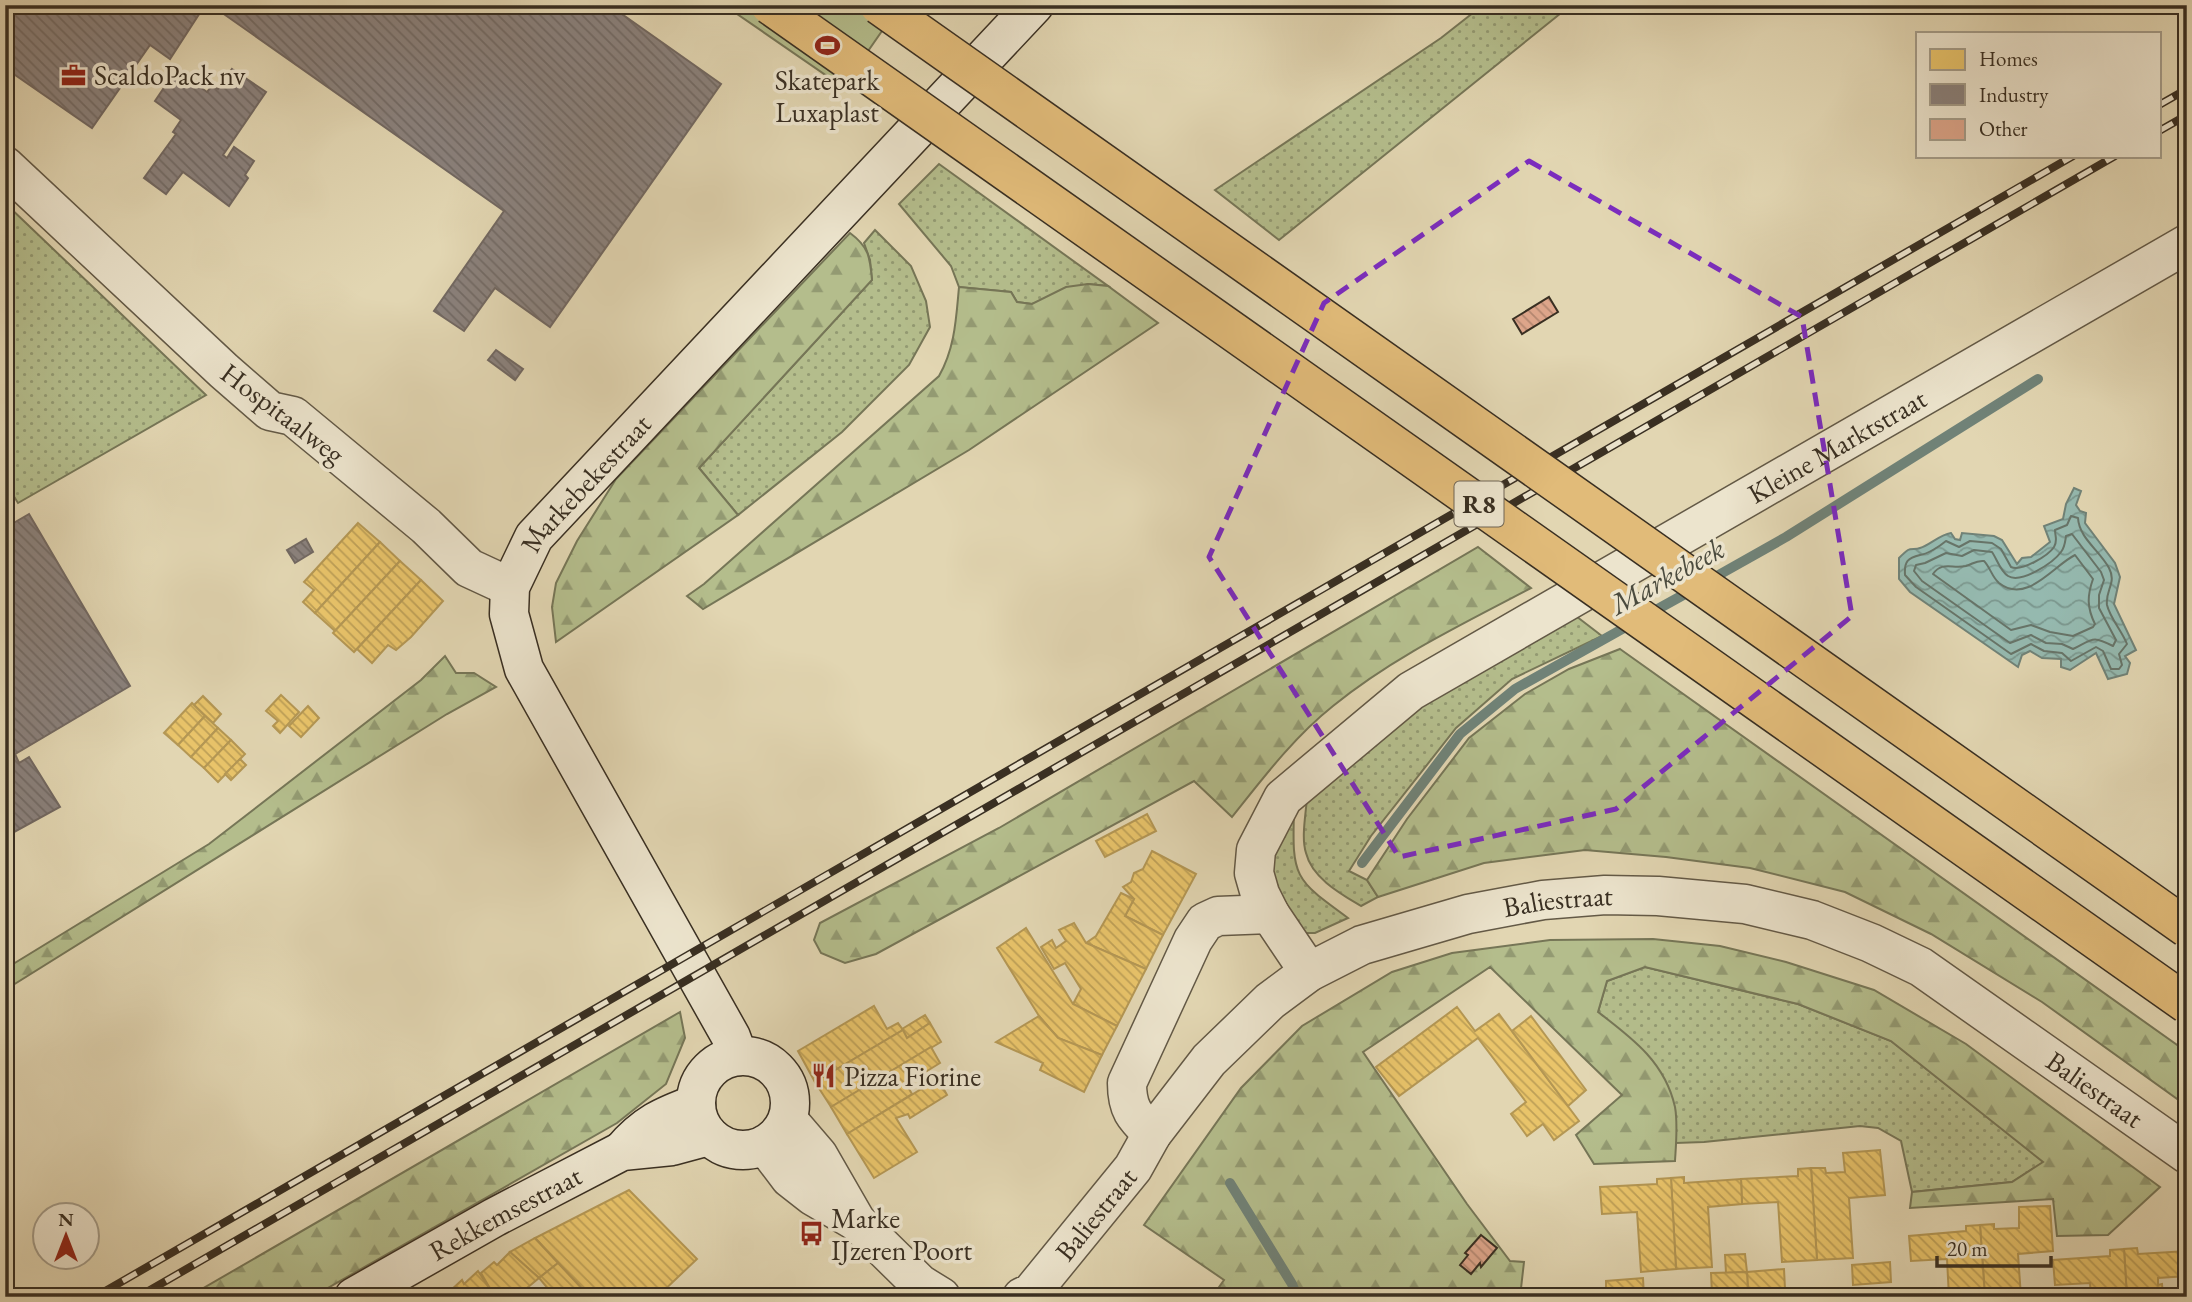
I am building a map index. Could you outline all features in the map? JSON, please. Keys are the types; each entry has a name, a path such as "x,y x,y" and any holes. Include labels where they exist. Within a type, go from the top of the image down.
{"highway":[{"name":"R8","path":"771,5 2187,1004"},
{"name":"R8","path":"879,5 2187,928"}],"street":[{"name":"Markebekestraat","path":"738,1056 731,1037 524,669 509,614 510,587 534,537 1034,5"},
{"name":"Hospitaalweg","path":"5,166 270,411 293,416 426,526 469,568 510,587"},
{"name":"Kleine Marktstraat","path":"1309,972 1270,914 1260,894 1255,873 1256,850 1283,798 1412,691 2187,244"},
{"name":"Baliestraat","path":"1021,1297 1031,1293 1133,1168 1152,1134 1209,1060 1270,1001 1309,972 1363,945 1468,914 1543,900 1605,895 1658,895 1745,904 1812,920 1871,943 1921,967 2187,1154"},
{"path":"1152,1134 1133,1115 1127,1100 1127,1083 1193,940 1205,922 1218,916 1270,914"},
{"path":"738,1056 758,1057 775,1067 786,1082 791,1101 776,1133 751,1150 735,1150 721,1145 703,1120 698,1090 713,1067 725,1059 738,1056"},
{"name":"Rekkemsestraat","path":"354,1297 495,1217 622,1152 638,1133 661,1116 703,1120"},
{"path":"776,1133 818,1155 856,1221 920,1283 941,1297"}],"highlighted area":[{"path":"1529,161 1802,317 1852,616 1616,809 1399,857 1209,557 1324,303"}],"green space":[{"name":"Skatepark Luxaplast","path":"724,5 900,5 843,87"},
{"path":"1483,5 1571,5 1279,240 1215,190 1441,38"},
{"path":"939,164 1108,286 1088,284 1032,304 1017,302 1011,292 959,287 951,266 899,204"},
{"path":"5,203 206,395 18,503 5,482"},
{"path":"875,230 911,266 926,301 930,327 909,365 842,432 738,515 699,468 872,280 870,260 864,243"},
{"path":"850,233 867,253 872,280 699,468 738,515 556,642 552,607 556,583 577,541 616,479"},
{"path":"1088,284 1108,286 1158,323 969,450 703,609 687,596 704,584 939,376 952,344 959,287 1011,292 1017,302 1032,304 1066,287"},
{"path":"1478,547 1531,588 1429,642 1356,688 1292,744 1232,817 1194,781 876,954 845,963 821,953 814,940 820,923 999,828"},
{"path":"1572,613 1602,636 1512,679 1456,728 1371,836 1349,871 1367,880 1378,897 1361,906 1321,878 1309,862 1305,847 1307,797 1383,725"},
{"path":"1620,649 2187,1052 2187,1106 2042,1002 1931,934 1845,892 1750,868 1585,850 1484,863 1378,897 1367,880 1407,819 1469,738 1525,694 1569,669"},
{"path":"445,656 456,673 474,673 496,687 447,714 5,990 5,969 209,844 421,680"},
{"path":"1294,811 1294,850 1300,875 1316,894 1348,918 1315,933 1304,933 1278,893 1270,868 1272,838"},
{"path":"1653,939 1720,946 1786,962 1874,990 1966,1044 2160,1187 2108,1235 2057,1236 2053,1199 1910,1208 1912,1192 2012,1182 2043,1162 1891,1041 1798,1004 1645,967 1607,981 1598,1012 1646,1052 1664,1077 1676,1114 1675,1161 1594,1164 1576,1135 1622,1095 1490,967 1363,1052 1467,1204 1510,1261 1524,1262 1520,1297 1212,1297 1224,1280 1144,1225 1241,1088 1302,1026 1392,972 1452,953 1550,940"},
{"path":"1645,967 1798,1004 1891,1041 2044,1162 2012,1182 1912,1192 1901,1141 1878,1128 1860,1126 1676,1143 1675,1108 1598,1012 1607,981"},
{"path":"680,1012 685,1038 666,1084 617,1123 312,1297 188,1297"}],"water":[{"path":"2074,488 2081,491 2076,505 2080,511 2086,513 2085,523 2115,563 2120,577 2114,604 2136,650 2125,656 2130,663 2127,674 2108,679 2096,653 2070,670 2061,667 2061,659 2042,658 2030,651 2022,655 2018,667 1910,592 1899,579 1899,558 1904,553 1909,549 1924,547 1951,533 1955,539 1960,540 1962,533 1994,536 2002,540 2017,564 2022,558 2031,557 2050,542 2044,526 2063,519 2066,504"}],"building: Homes":[{"path":"358,523 380,542 315,613 303,602 314,590 304,582"},
{"path":"380,542 400,561 335,631 315,613"},
{"path":"400,561 421,580 354,652 333,633"},
{"path":"421,580 443,601 411,637 396,650 388,645 372,663 357,649"},
{"path":"281,695 299,712 280,733 273,726 278,721 266,711"},
{"path":"203,696 221,714 213,723 194,705"},
{"path":"192,703 205,716 178,745 164,733"},
{"path":"308,706 319,718 301,737 289,726"},
{"path":"205,716 218,728 191,757 178,745"},
{"path":"218,728 231,740 204,768 191,757"},
{"path":"231,740 245,754 218,782 204,768"},
{"path":"240,759 246,765 231,780 225,774"},
{"path":"1147,814 1156,831 1105,857 1096,841"},
{"path":"1152,851 1196,874 1163,935 1125,916 1134,899 1123,887 1131,882 1134,873 1143,869"},
{"path":"1121,893 1134,899 1125,916 1163,935 1146,969 1086,943 1096,936"},
{"path":"1074,923 1086,943 1146,969 1117,1026 1073,1004 1081,989 1065,963 1054,969 1041,947 1052,940 1056,948 1066,941 1059,930"},
{"path":"1026,928 1073,1004 1117,1026 1102,1055 1058,1038 1039,1016 997,948"},
{"path":"874,1006 887,1029 898,1023 903,1030 815,1082 798,1051"},
{"path":"1457,1007 1475,1031 1499,1014 1579,1121 1554,1140 1543,1124 1527,1136 1511,1114 1526,1102 1478,1038 1399,1096 1376,1067"},
{"path":"925,1015 930,1023 907,1038 902,1029"},
{"path":"1039,1016 1058,1038 1102,1055 1084,1092 1040,1070 1043,1063 996,1042"},
{"path":"1531,1016 1586,1090 1568,1106 1512,1031"},
{"path":"930,1023 941,1042 831,1107 815,1082 903,1030 907,1038"},
{"path":"931,1047 940,1063 906,1084 912,1094 847,1134 831,1107"},
{"path":"938,1079 947,1095 910,1118 908,1114 896,1118 917,1152 874,1178 847,1134"},
{"path":"1880,1150 1885,1195 1849,1198 1853,1258 1817,1260 1811,1168 1825,1168 1826,1173 1845,1172 1843,1153"},
{"path":"1811,1168 1817,1260 1782,1262 1778,1202 1742,1204 1741,1179 1798,1176 1798,1169"},
{"path":"1684,1177 1684,1183 1741,1179 1742,1204 1708,1207 1712,1267 1676,1269 1671,1178"},
{"path":"1671,1178 1676,1269 1641,1272 1637,1212 1602,1214 1600,1187 1657,1184 1657,1179"},
{"path":"629,1190 697,1259 657,1297 590,1297 535,1238"},
{"path":"2050,1206 2053,1251 2018,1254 2021,1297 1985,1297 1980,1225 1994,1224 1994,1229 2019,1228 2019,1207"},
{"path":"1980,1225 1985,1297 1949,1297 1947,1259 1911,1261 1909,1236 1966,1231 1966,1226"},
{"path":"535,1238 558,1263 539,1278 510,1252"},
{"path":"2137,1248 2138,1254 2187,1251 2187,1276 2158,1278 2158,1285 2162,1284 2163,1297 2127,1297 2124,1249"},
{"path":"2124,1249 2127,1297 2091,1297 2090,1283 2055,1285 2053,1260 2110,1256 2110,1250"},
{"path":"510,1252 539,1278 521,1293 525,1297 495,1297 481,1273 494,1262 497,1265"},
{"path":"1745,1254 1747,1272 1726,1273 1725,1255"},
{"path":"1890,1262 1891,1282 1853,1285 1852,1265"},
{"path":"558,1263 586,1293 582,1297 555,1297 539,1278"},
{"path":"1784,1269 1785,1289 1748,1292 1747,1272"},
{"path":"478,1271 495,1297 450,1297 444,1290 449,1292 462,1280 464,1284"},
{"path":"1747,1272 1748,1292 1712,1294 1711,1273"},
{"path":"1643,1278 1644,1297 1606,1297 1606,1281"}],"building: Industry":[{"path":"5,5 205,5 170,59 150,45 92,128 5,68"},
{"path":"211,5 609,5 721,84 550,327 495,288 464,331 434,311 504,211"},
{"path":"232,69 266,92 223,155 227,158 234,147 254,161 245,175 248,178 229,206 183,172 166,194 144,178 176,134 173,132 181,120 155,101 176,70 207,92 212,86 218,89"},
{"path":"496,350 523,369 515,380 488,360"},
{"path":"29,514 130,686 5,760 5,528"},
{"path":"306,539 313,552 295,563 287,550"},
{"path":"15,754 19,763 29,757 60,807 5,837 5,760"}],"building: Other":[{"path":"1549,297 1558,312 1522,334 1513,319"},
{"path":"1481,1235 1497,1248 1481,1267 1480,1263 1471,1274 1460,1265 1468,1255 1465,1253"}],"waterway":[{"name":"Markebeek","path":"1708,581 1786,537 2038,379"},
{"name":"Markebeek","path":"1647,615 1694,589"},
{"name":"Markebeek","path":"1362,863 1460,734 1515,689 1633,623"},
{"name":"Markebeek","path":"1230,1183 1292,1284 1297,1297"}],"railway":[{"path":"2160,104 2187,89"},
{"path":"2160,130 2187,115"},
{"path":"95,1297 2070,158"},
{"path":"138,1297 2112,158"}],"place":[{"name":"Skatepark Luxaplast","path":"827,46"},
{"name":"ScaldoPack nv","path":"74,75"},
{"name":"Pizza Fiorine","path":"824,1076"},
{"name":"Marke IJzeren Poort","path":"811,1234"}]}
